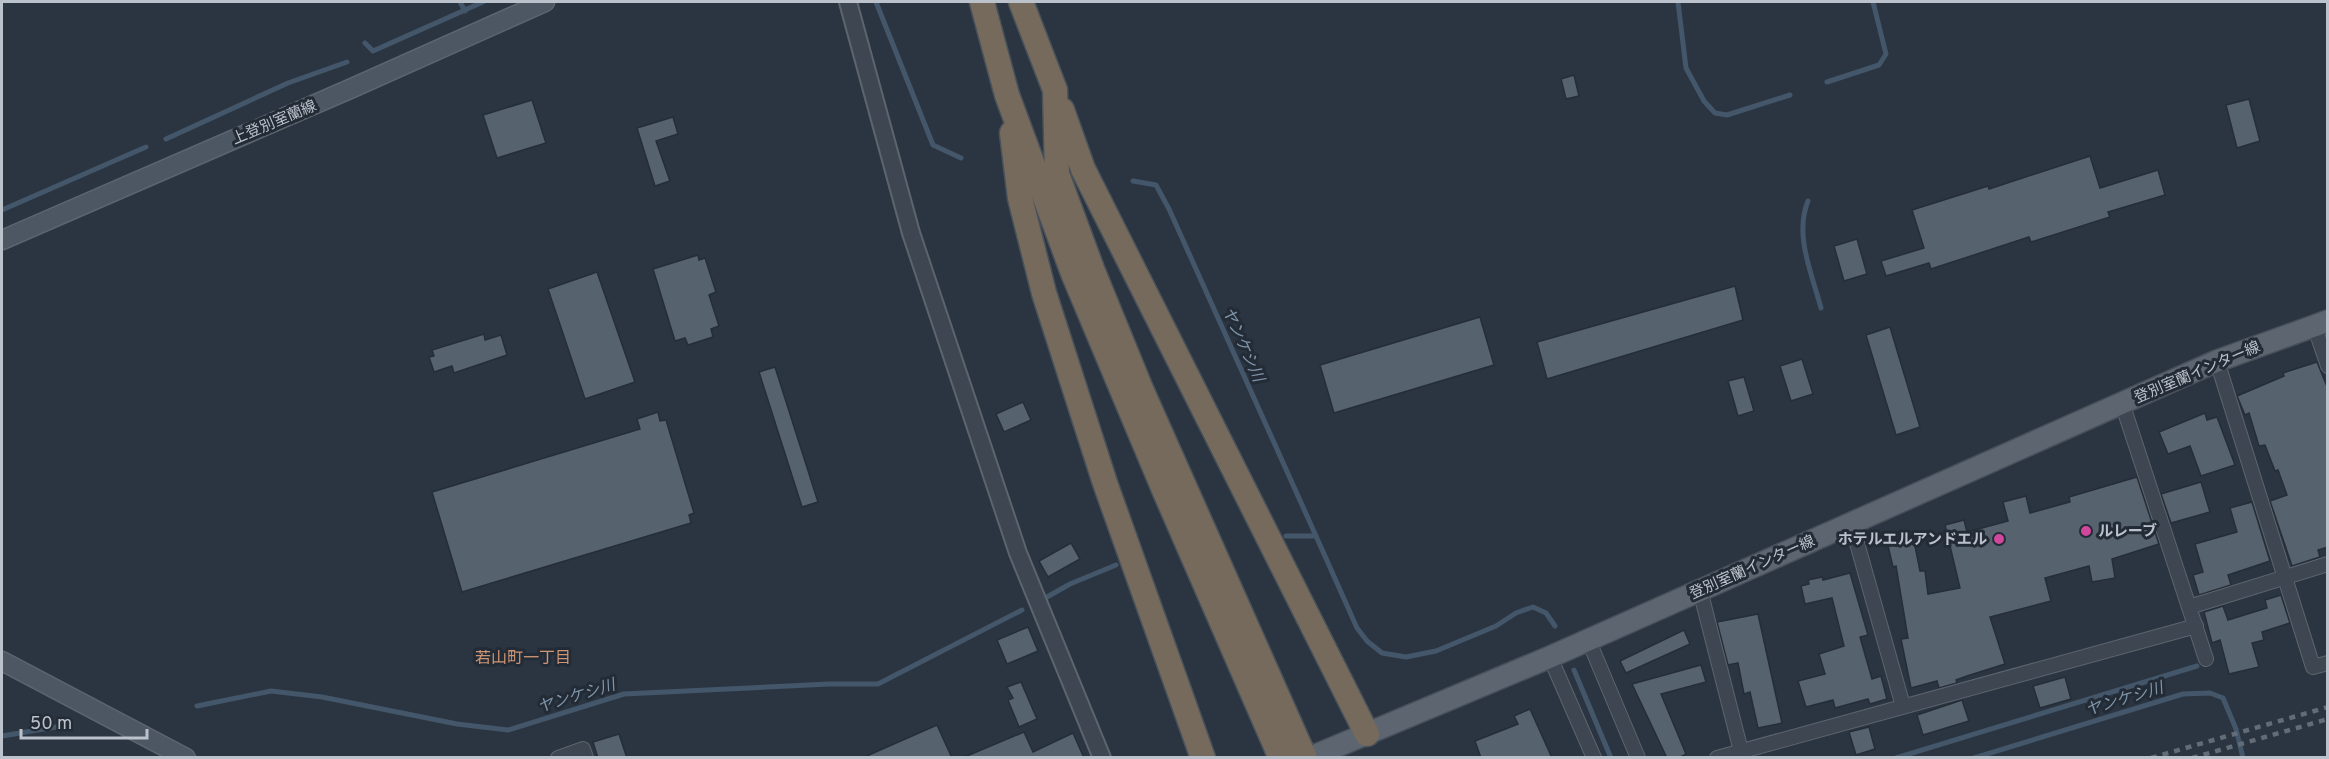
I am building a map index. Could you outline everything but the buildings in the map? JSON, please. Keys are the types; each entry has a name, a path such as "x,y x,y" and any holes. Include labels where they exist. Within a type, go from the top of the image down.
{"highway":[{"path":"982,2 1007,94 1073,273 1165,492 1279,727 1307,758"},
{"path":"1022,2 1083,169 1367,734"},
{"path":"1055,90 1057,174 1092,268 1279,727 1281,758"},
{"path":"1007,94 1020,198 1044,293 1105,483 1203,758"}],"main road":[{"name":"上登別室蘭線","path":"2,240 545,2"},
{"name":"登別室蘭インター線","path":"1307,758 1550,657 2217,361 2321,323"},
{"path":"2,661 186,758"}],"street":[{"path":"848,2 911,233 1018,553 1102,758"},
{"path":"2321,323 2328,366"},
{"path":"2217,361 2313,668 2328,663"},
{"path":"2122,403 2206,659"},
{"path":"1851,522 1903,706"},
{"path":"2189,607 2328,564"},
{"path":"1700,590 1741,751"},
{"path":"1717,758 2196,626"},
{"path":"1588,639 1638,758"},
{"path":"1550,657 1594,758"},
{"path":"558,758 583,749 586,758"}],"waterway":[{"path":"460,2 465,11"},
{"path":"365,43 373,51 483,2"},
{"name":"ヤンケシ川","path":"876,2 933,145 961,158"},
{"path":"1678,2 1686,68 1704,101 1715,113 1727,115 1790,95"},
{"path":"1827,82 1879,65 1886,54 1873,2"},
{"path":"166,139 288,83 347,62"},
{"path":"2,210 146,147"},
{"name":"ヤンケシ川","path":"1133,181 1156,185 1169,209 1316,536"},
{"path":"1808,201 1804,214 1804,241 1821,308"},
{"name":"ヤンケシ川","path":"1286,536 1316,536 1357,628 1367,641 1382,653 1406,657 1436,651 1496,626 1516,613 1533,607 1546,613 1555,626"},
{"name":"ヤンケシ川","path":"1047,597 1070,584 1116,565"},
{"name":"ヤンケシ川","path":"197,706 271,691 322,697 457,724 508,730 624,694 829,684 878,684 1022,610"},
{"path":"1896,758 2197,666"},
{"name":"ヤンケシ川","path":"1574,670 1611,758"},
{"name":"ヤンケシ川","path":"1974,758 2183,694 2210,693 2223,698 2236,729 2243,758"},
{"path":"2,736 56,727"}],"railway":[{"path":"2151,758 2328,707"},
{"path":"2192,758 2328,719"}],"place":[{"name":"ルレーブ","path":"2086,531"},
{"name":"ホテルエルアンドエル","path":"1999,539"}],"district":[{"name":"若山町一丁目","path":"523,657"}]}
